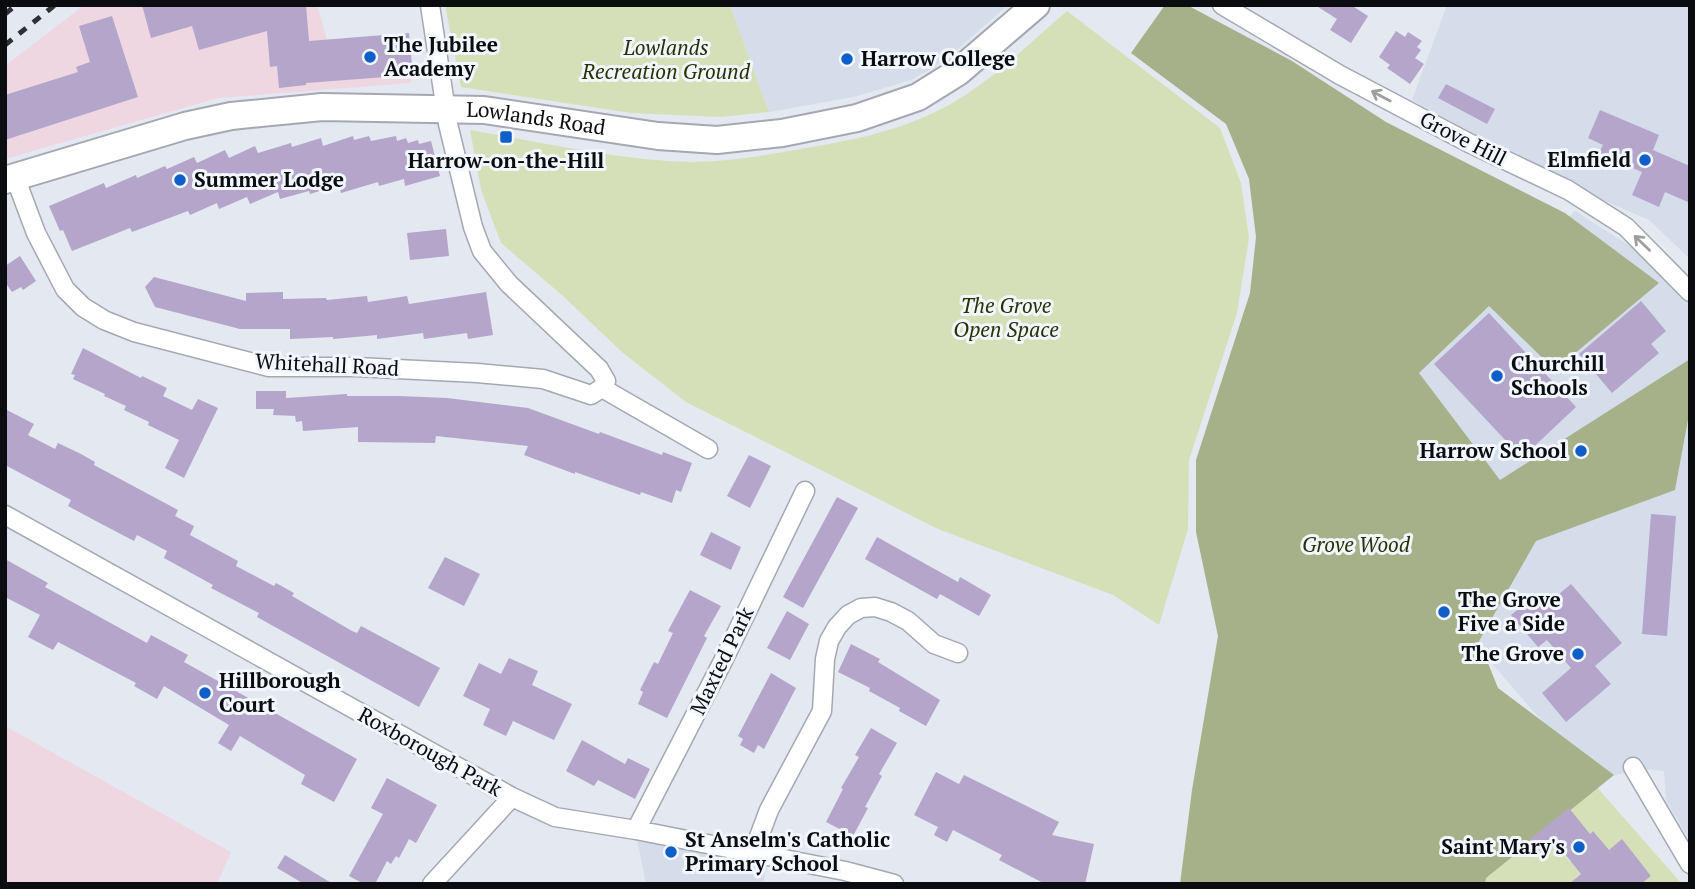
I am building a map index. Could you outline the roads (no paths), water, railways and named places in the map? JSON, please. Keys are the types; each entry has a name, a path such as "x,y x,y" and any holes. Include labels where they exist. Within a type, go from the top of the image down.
{"main road":[{"name":"Lowlands Road","path":"10,179 155,134 231,116 322,107 484,110 670,137 717,140 782,133 856,118 918,97 958,72 1036,5"}],"street":[{"path":"430,5 446,110 473,227 482,251 509,284 599,369 606,381 602,388 708,449"},
{"name":"Grove Hill","path":"1222,5 1339,75 1469,143 1568,190 1626,227 1690,292"},
{"name":"Whitehall Road","path":"10,179 65,289 83,307 104,320 134,332 268,366 357,367 490,374 542,379 592,395 602,388"},
{"name":"Maxted Park","path":"636,830 723,661 805,491"},
{"name":"Roxborough Park","path":"5,515 512,797 555,817 845,871 894,884"},
{"path":"753,853 769,810 822,711 825,659 836,627 848,615 861,608 875,607 891,612 908,621 934,645 958,653"},
{"path":"1633,767 1690,864"},
{"path":"432,884 512,797"}],"railway":[{"path":"5,14 16,5"},
{"path":"5,45 55,5"}],"place":[{"name":"The Jubilee Academy","path":"370,57"},
{"name":"Harrow College","path":"847,59"},
{"name":"Harrow-on-the-Hill","path":"506,137"},
{"name":"Elmfield","path":"1645,160"},
{"name":"Summer Lodge","path":"180,180"},
{"name":"Churchill Schools","path":"1497,376"},
{"name":"Harrow School","path":"1581,451"},
{"name":"The Grove Five a Side","path":"1444,612"},
{"name":"The Grove","path":"1578,654"},
{"name":"Hillborough Court","path":"205,693"},
{"name":"Saint Mary's","path":"1579,847"},
{"name":"St Anselm's Catholic Primary School","path":"671,852"}],"park label":[{"name":"Lowlands Recreation Ground","path":"666,60"},
{"name":"The Grove Open Space","path":"1006,318"},
{"name":"Grove Wood","path":"1356,545"}]}
